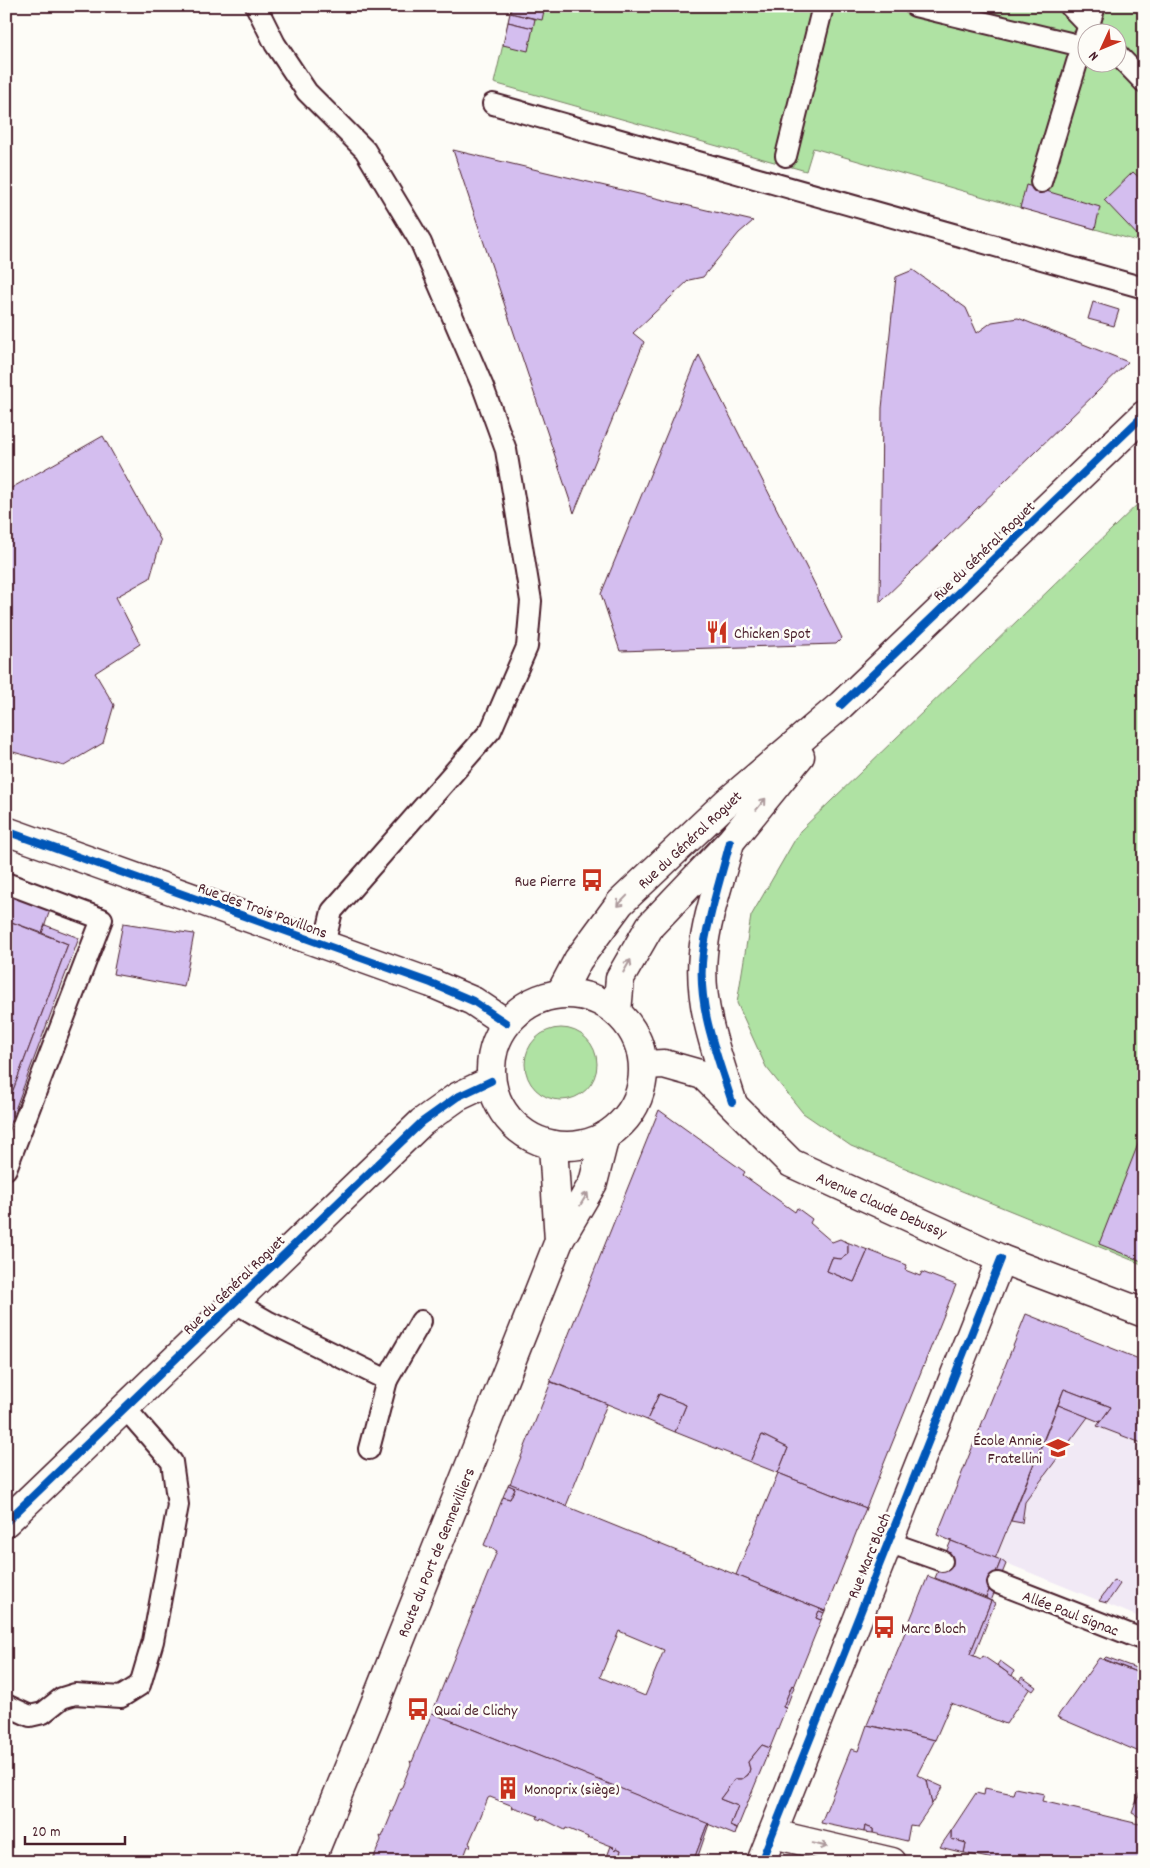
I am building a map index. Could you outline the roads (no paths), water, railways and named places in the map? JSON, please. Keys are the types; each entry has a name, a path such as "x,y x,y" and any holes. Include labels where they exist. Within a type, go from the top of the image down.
{"street":[{"name":"Rue du Général Roguet","path":"560,994 578,960 620,903 727,802 841,705 1144,415"},
{"name":"Rue du Général Roguet","path":"617,1012 620,978 650,926 730,842 841,705"},
{"name":"Rue des Trois Pavillons","path":"6,831 430,983 473,1001 506,1023"},
{"path":"730,842 703,955 704,999 710,1032 732,1102"},
{"path":"560,994 589,997 617,1012 640,1048 645,1065 636,1103 626,1119 605,1136 580,1145 553,1145 533,1138 511,1123 500,1107 491,1081 493,1051 506,1023 522,1008 543,997 560,994"},
{"name":"Avenue Claude Debussy","path":"645,1065 664,1064 704,1075 791,1163 1001,1259 1144,1313"},
{"name":"Rue du Général Roguet","path":"6,1522 422,1122 457,1097 491,1081"},
{"name":"Route du Port de Gennevilliers","path":"310,1862 559,1241 593,1182 605,1136"},
{"name":"Route du Port de Gennevilliers","path":"553,1145 559,1241"},
{"name":"Rue Marc Bloch","path":"761,1862 1001,1259"},
{"path":"773,1834 892,1862"}],"lane":[{"path":"256,6 275,44 307,92 365,150 421,243 483,388 506,450 532,600 527,647 491,730 332,911 324,945"},
{"path":"786,156 823,6"},
{"path":"915,6 1078,33"},
{"path":"1070,6 1080,22"},
{"path":"1092,22 1095,6"},
{"path":"1128,65 1144,82"},
{"path":"1041,182 1078,69"},
{"path":"493,104 1144,288"},
{"path":"6,883 102,919 6,1169"},
{"path":"234,1302 267,1321 387,1380"},
{"path":"369,1449 387,1380 421,1321"},
{"path":"6,1705 30,1716 43,1713 62,1698 75,1694 121,1697 140,1685 153,1641 178,1505 172,1462 124,1408"},
{"path":"888,1542 942,1562"},
{"name":"Allée Paul Signac","path":"998,1583 1144,1640"}],"place":[{"name":"Chicken Spot","path":"717,632"},
{"name":"Rue Pierre","path":"592,880"},
{"name":"École Annie Fratellini","path":"1058,1448"},
{"name":"Marc Bloch","path":"884,1627"},
{"name":"Quai de Clichy","path":"418,1709"},
{"name":"Monoprix (siège)","path":"508,1788"}]}
